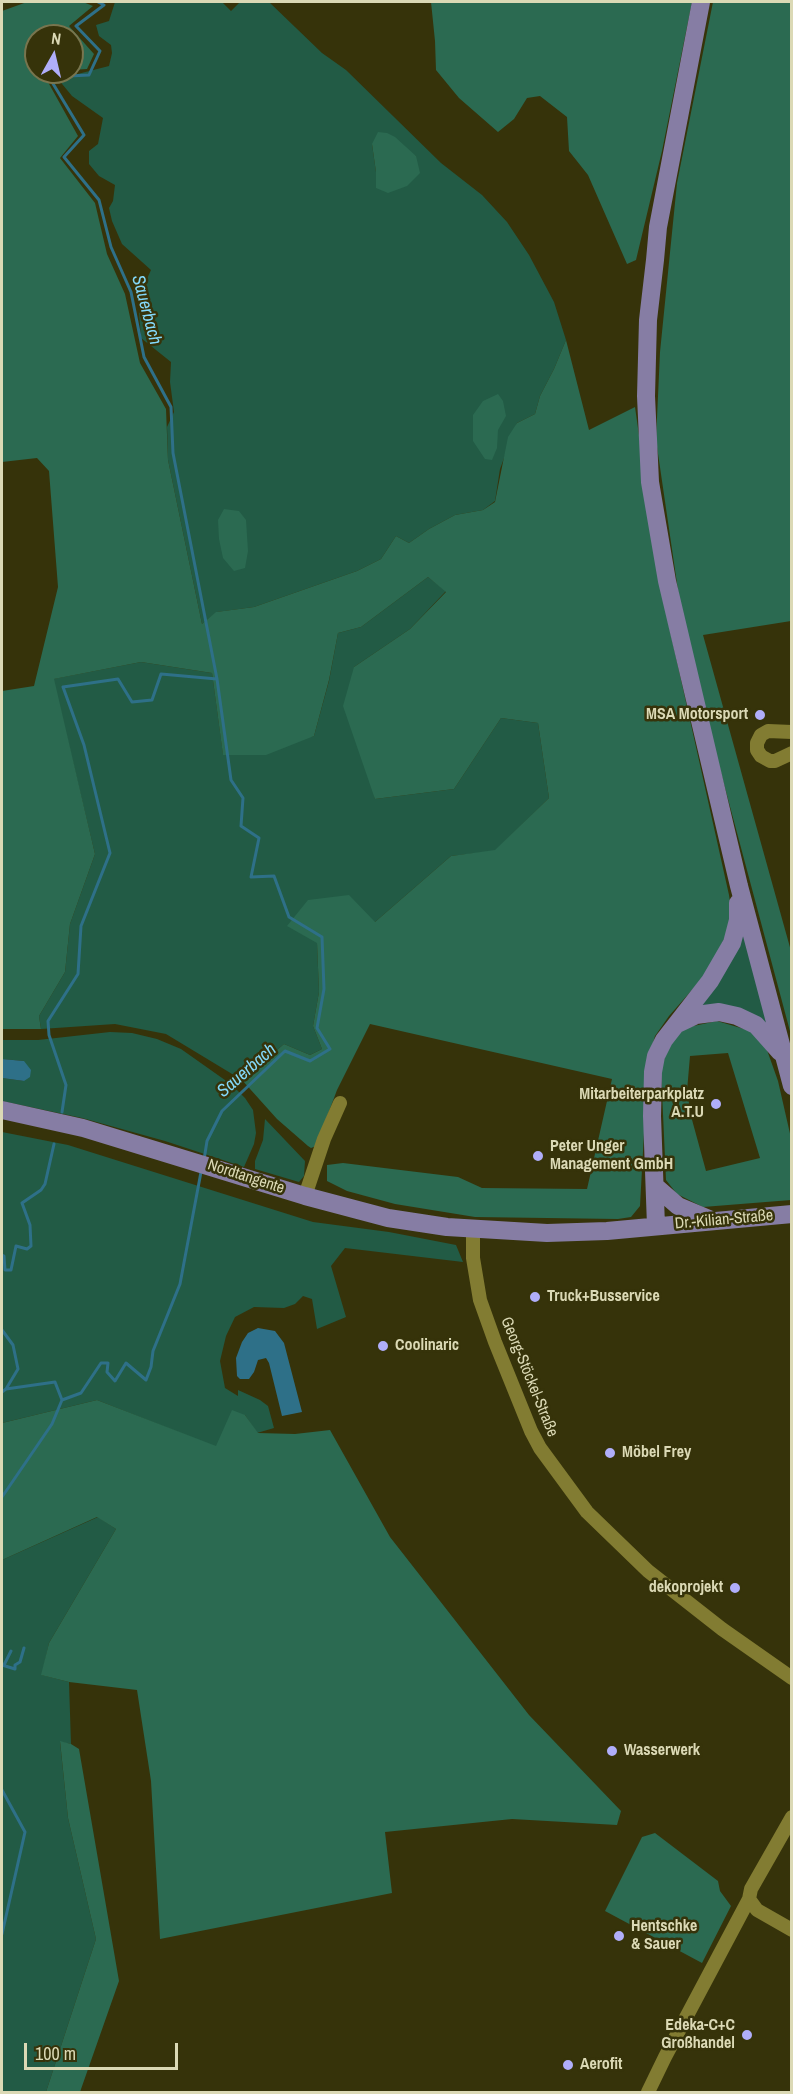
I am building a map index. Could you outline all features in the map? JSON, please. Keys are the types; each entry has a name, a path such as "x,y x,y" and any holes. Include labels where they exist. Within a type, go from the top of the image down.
{"main road":[{"path":"701,2 658,227 648,320 646,396 650,482 667,581 739,886 792,1086"},
{"path":"656,1226 652,1116 653,1072 656,1056 664,1040 710,981 732,944 738,920 739,886"},
{"path":"676,1024 696,1015 718,1012 737,1016 756,1025 783,1055"},
{"name":"Nordtangente","path":"2,1110 83,1128 227,1170 305,1196 388,1218 473,1230"},
{"path":"655,1186 678,1206 713,1221"},
{"name":"Dr.-Kilian-Straße","path":"473,1230 547,1233 607,1231 785,1214"}],"street":[{"path":"792,732 768,731 761,735 757,743 761,756 770,761 792,753"},
{"path":"305,1196 324,1139 340,1103"},
{"name":"Georg-Stöckel-Straße","path":"473,1230 473,1258 480,1300 531,1431 540,1448 587,1512 648,1571 722,1629 792,1678"},
{"path":"648,2092 749,1899 751,1889 792,1817"},
{"path":"749,1899 757,1910 792,1930"}],"green space":[{"path":"27,2 83,2 93,6 71,24 24,24 24,84 49,84 78,136 60,158 95,203 107,254 125,294 140,363 166,409 168,460 202,624 216,612 254,607 357,571 381,559 396,536 409,543 455,515 483,510 495,502 508,437 517,423 535,414 540,396 566,340 589,430 635,407 661,590 729,895 733,922 706,974 669,1016 655,1036 648,1060 640,1206 631,1217 618,1219 475,1217 395,1204 347,1191 327,1181 327,1165 343,1163 458,1177 482,1188 587,1189 612,1079 370,1024 337,1090 316,1146 311,1148 277,1119 242,1080 284,1044 310,1055 322,1049 313,1026 319,992 317,943 287,926 308,900 349,895 375,922 451,856 495,850 549,798 538,723 501,718 454,789 375,799 343,706 354,667 410,629 446,592 428,577 361,627 338,633 329,680 314,736 266,755 223,755 212,673 141,662 54,679 95,854 70,924 65,972 39,1016 41,1029 2,1029 2,691 34,686 58,587 49,471 37,458 2,462 2,11"},
{"path":"115,2 222,2 231,11 240,2 269,2 322,53 346,70 441,163 482,195 507,222 529,255 554,302 566,340 540,396 535,414 517,423 500,469 495,501 483,510 455,515 409,543 396,536 381,559 357,571 254,607 217,612 202,624 168,460 167,427 174,412 170,382 171,362 141,338 138,298 151,270 122,244 109,208 113,201 115,185 99,176 89,164 89,151 98,144 103,118 72,96 62,84 84,84 84,72 109,66 111,45 99,36 96,25 109,21","holes":["372,144 416,156 376,188"]},
{"path":"431,2 692,2 662,151 636,260 627,264 588,175 569,151 567,117 540,96 527,98 514,119 498,132 459,98 436,70"},
{"path":"713,2 791,2 791,621 703,635 791,951 791,1035 685,638 656,440 660,352 677,183"},
{"path":"84,43 94,54 87,69 84,69"},
{"path":"378,132 395,137 416,156 420,173 407,186 388,193 376,188 372,144"},
{"path":"498,394 503,401 506,416 498,430 497,448 492,460 485,459 473,441 473,415 483,401"},
{"path":"224,509 239,511 246,520 248,551 245,568 234,571 223,558 219,539 218,520"},
{"path":"428,577 446,591 410,629 354,667 375,799 454,789 501,718 538,723 549,798 495,851 451,856 375,922 317,943 319,992 313,1026 322,1049 310,1055 284,1044 242,1080 166,1034 115,1024 41,1029 39,1016 65,972 70,924 95,854 53,679 141,662 212,673 223,754 314,736 329,681 338,633 361,627"},
{"path":"743,929 770,1031 693,1009"},
{"path":"717,1021 751,1031 767,1050 778,1081 791,1138 791,1200 703,1207 677,1194 666,1180 661,1070 668,1045 684,1028","holes":["728,1053 760,1158 706,1171 691,1116 687,1091 690,1056"]},
{"path":"110,1032 132,1033 157,1039 181,1049 232,1085 245,1098 253,1110 256,1133 244,1167 165,1141 82,1118 2,1101 2,1078 24,1081 24,1061 2,1059 2,1040 38,1040"},
{"path":"265,1119 305,1161 304,1176 299,1182 255,1169 255,1161 263,1140"},
{"path":"2,1132 68,1145 313,1222 389,1232 456,1245 463,1262 345,1248 331,1266 346,1317 317,1329 312,1299 303,1296 295,1304 284,1308 254,1307 235,1317 226,1336 220,1361 225,1388 238,1396 238,1390 268,1406 274,1428 257,1433 245,1415 216,1447 97,1400 2,1423"},
{"path":"97,1400 216,1446 232,1410 245,1415 258,1433 295,1434 330,1430 390,1537 529,1715 621,1811 617,1825 512,1819 385,1832 392,1893 160,1939 151,1781 137,1690 69,1682 41,1675 49,1643 116,1529 97,1517 2,1560 2,1423"},
{"path":"98,1517 116,1529 49,1643 42,1675 69,1682 71,1744 60,1742 68,1818 96,1939 46,2092 2,2092 2,1560"},
{"path":"60,1741 79,1749 119,1981 80,2092 46,2092 96,1939 68,1818"},
{"path":"655,1833 718,1881 720,1891 731,1906 702,1963 605,1911 642,1837"}],"water":[{"path":"2,1059 24,1061 31,1070 30,1077 24,1081 2,1078"},
{"path":"258,1328 275,1331 284,1343 302,1412 282,1416 266,1358 258,1360 249,1379 240,1379 237,1376 236,1358 242,1342 248,1333"}],"waterway":[{"name":"Sauerbach","path":"98,2 104,5 76,26 100,51 89,75 49,77 84,135 64,157 99,200 111,247 131,292 144,357 171,407 173,453 217,679 231,780 243,798 241,826 259,838 251,877 274,876 289,917 322,937 324,989 317,1028 330,1049 310,1061 285,1051 222,1111 207,1141 204,1160"},
{"name":"Sauerbach","path":"62,1112 66,1085 49,1035 48,1021 78,974 81,926 110,853 84,745 63,687 118,679 132,702 152,700 161,674 217,679"},
{"name":"Sauerbach","path":"2,1255 5,1270 11,1270 16,1246 27,1249 31,1246 30,1225 22,1203 41,1190 45,1184 54,1144"},
{"name":"Sauerbach","path":"2,1392 6,1389 55,1382 62,1400 81,1393 101,1363 108,1363 107,1372 115,1381 126,1363 146,1380 151,1367 153,1351 180,1284 201,1172"},
{"name":"Sauerbach","path":"2,1330 13,1345 18,1369 6,1389"},
{"path":"2,1497 52,1424 62,1400"},
{"name":"Sauerbach","path":"2,1665 15,1669 15,1665 20,1662 24,1648"},
{"name":"Sauerbach","path":"4,1665 11,1651"},
{"name":"Sauerbach","path":"2,1790 25,1832 2,1934"}],"place":[{"name":"MSA Motorsport","path":"760,715"},
{"name":"Mitarbeiterparkplatz A.T.U","path":"716,1104"},
{"name":"Peter Unger Management GmbH","path":"538,1156"},
{"name":"Truck+Busservice","path":"535,1297"},
{"name":"Coolinaric","path":"383,1346"},
{"name":"Möbel Frey","path":"610,1453"},
{"name":"dekoprojekt","path":"735,1588"},
{"name":"Wasserwerk","path":"612,1751"},
{"name":"Hentschke & Sauer","path":"619,1936"},
{"name":"Edeka-C+C Großhandel","path":"747,2035"},
{"name":"Aerofit","path":"568,2065"}]}
